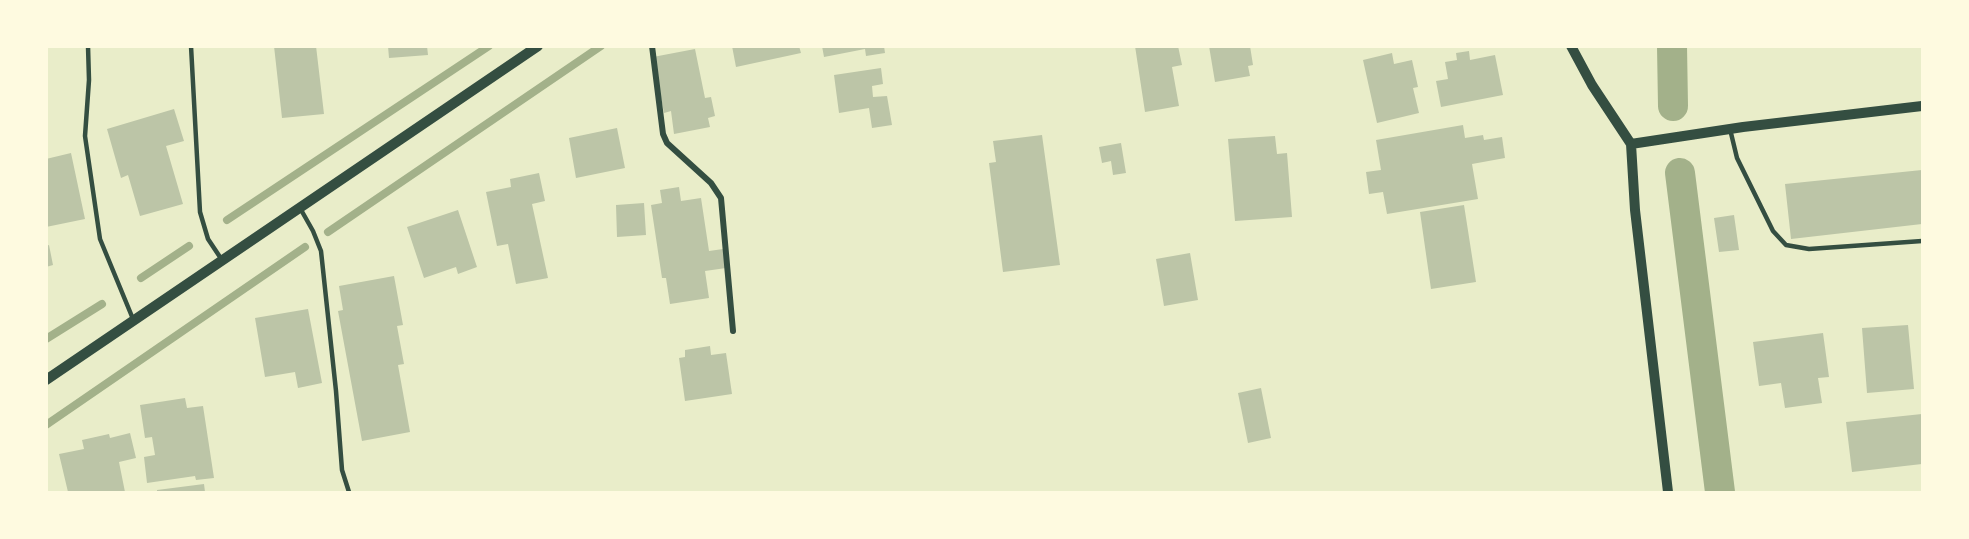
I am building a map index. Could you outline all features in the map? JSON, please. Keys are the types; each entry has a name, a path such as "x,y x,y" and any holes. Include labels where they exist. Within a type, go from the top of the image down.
{"street":[{"path":"46,380 538,46"},
{"path":"652,46 663,134 667,143 711,183 721,198 733,331"},
{"path":"1571,46 1592,85 1631,144 1635,210 1668,492"},
{"path":"1631,144 1730,129 1923,106"}],"lane":[{"path":"88,46 89,80 85,136 100,238 134,322"},
{"path":"191,46 200,212 208,240 222,260"},
{"path":"1730,129 1737,158 1773,231 1786,245 1809,249 1923,241"},
{"path":"300,208 321,251 342,470 349,492"}],"building":[{"path":"274,46 316,46 324,114 282,118"},
{"path":"388,46 427,46 428,55 389,58"},
{"path":"732,46 799,46 801,53 736,67"},
{"path":"822,46 884,46 885,53 866,56 865,49 824,57"},
{"path":"1135,46 1178,46 1182,65 1172,67 1179,106 1145,112"},
{"path":"1209,46 1250,46 1253,65 1248,66 1250,76 1215,82"},
{"path":"695,49 705,98 711,97 715,116 708,118 710,127 674,134 671,111 664,113 653,57"},
{"path":"1469,51 1470,60 1495,55 1503,95 1441,107 1436,81 1448,79 1445,62 1457,60 1456,53"},
{"path":"1392,53 1394,64 1412,60 1418,87 1413,88 1419,113 1377,123 1363,60"},
{"path":"881,68 883,84 872,86 873,97 887,96 892,125 872,128 869,108 839,113 834,75"},
{"path":"174,109 184,141 166,146 183,204 140,216 128,175 121,178 107,129"},
{"path":"1463,125 1465,138 1483,135 1484,140 1502,137 1505,158 1472,164 1478,199 1387,214 1383,192 1369,194 1366,172 1381,170 1376,140"},
{"path":"617,128 625,168 576,178 569,138"},
{"path":"1042,135 1060,265 1003,272 989,163 996,162 993,141"},
{"path":"1275,136 1277,154 1287,153 1292,217 1235,221 1228,139"},
{"path":"1121,143 1126,173 1113,175 1111,161 1102,163 1099,147"},
{"path":"71,153 85,219 46,227 46,159"},
{"path":"1922,170 1922,224 1791,239 1785,184"},
{"path":"539,173 545,201 532,204 548,278 516,284 508,244 497,246 486,192 511,187 510,179"},
{"path":"679,187 681,201 701,198 709,251 723,249 726,268 705,271 709,298 670,304 666,278 662,278 651,205 662,203 660,190"},
{"path":"644,203 646,235 617,237 616,205"},
{"path":"1464,205 1476,282 1431,289 1420,212"},
{"path":"458,210 477,267 458,274 456,267 424,278 407,227"},
{"path":"1734,215 1739,250 1719,252 1714,218"},
{"path":"49,245 53,265 46,267 46,246"},
{"path":"1190,253 1198,300 1164,306 1156,259"},
{"path":"394,276 403,325 397,326 404,364 398,365 410,432 362,441 338,311 343,310 339,286"},
{"path":"308,309 322,383 298,388 295,372 265,377 255,318"},
{"path":"1908,325 1914,389 1867,393 1862,328"},
{"path":"1823,333 1829,377 1818,378 1822,403 1785,408 1781,383 1759,386 1753,342"},
{"path":"710,346 711,355 726,353 732,394 685,401 679,358 685,357 685,350"},
{"path":"1261,388 1271,438 1248,443 1238,393"},
{"path":"185,398 187,408 203,406 214,478 196,480 195,476 147,483 144,457 155,455 152,437 145,438 140,405"},
{"path":"1922,414 1922,464 1852,472 1846,422"},
{"path":"130,433 136,458 119,462 125,492 68,492 59,454 84,449 82,440 109,434 110,438"},
{"path":"204,484 205,492 157,492 157,490"}],"waterway":[{"path":"227,220 489,46"},
{"path":"328,232 601,46"},
{"path":"1672,46 1673,106"},
{"path":"1680,173 1720,492"},
{"path":"141,278 189,246"},
{"path":"46,425 305,247"},
{"path":"46,339 102,304"}]}
